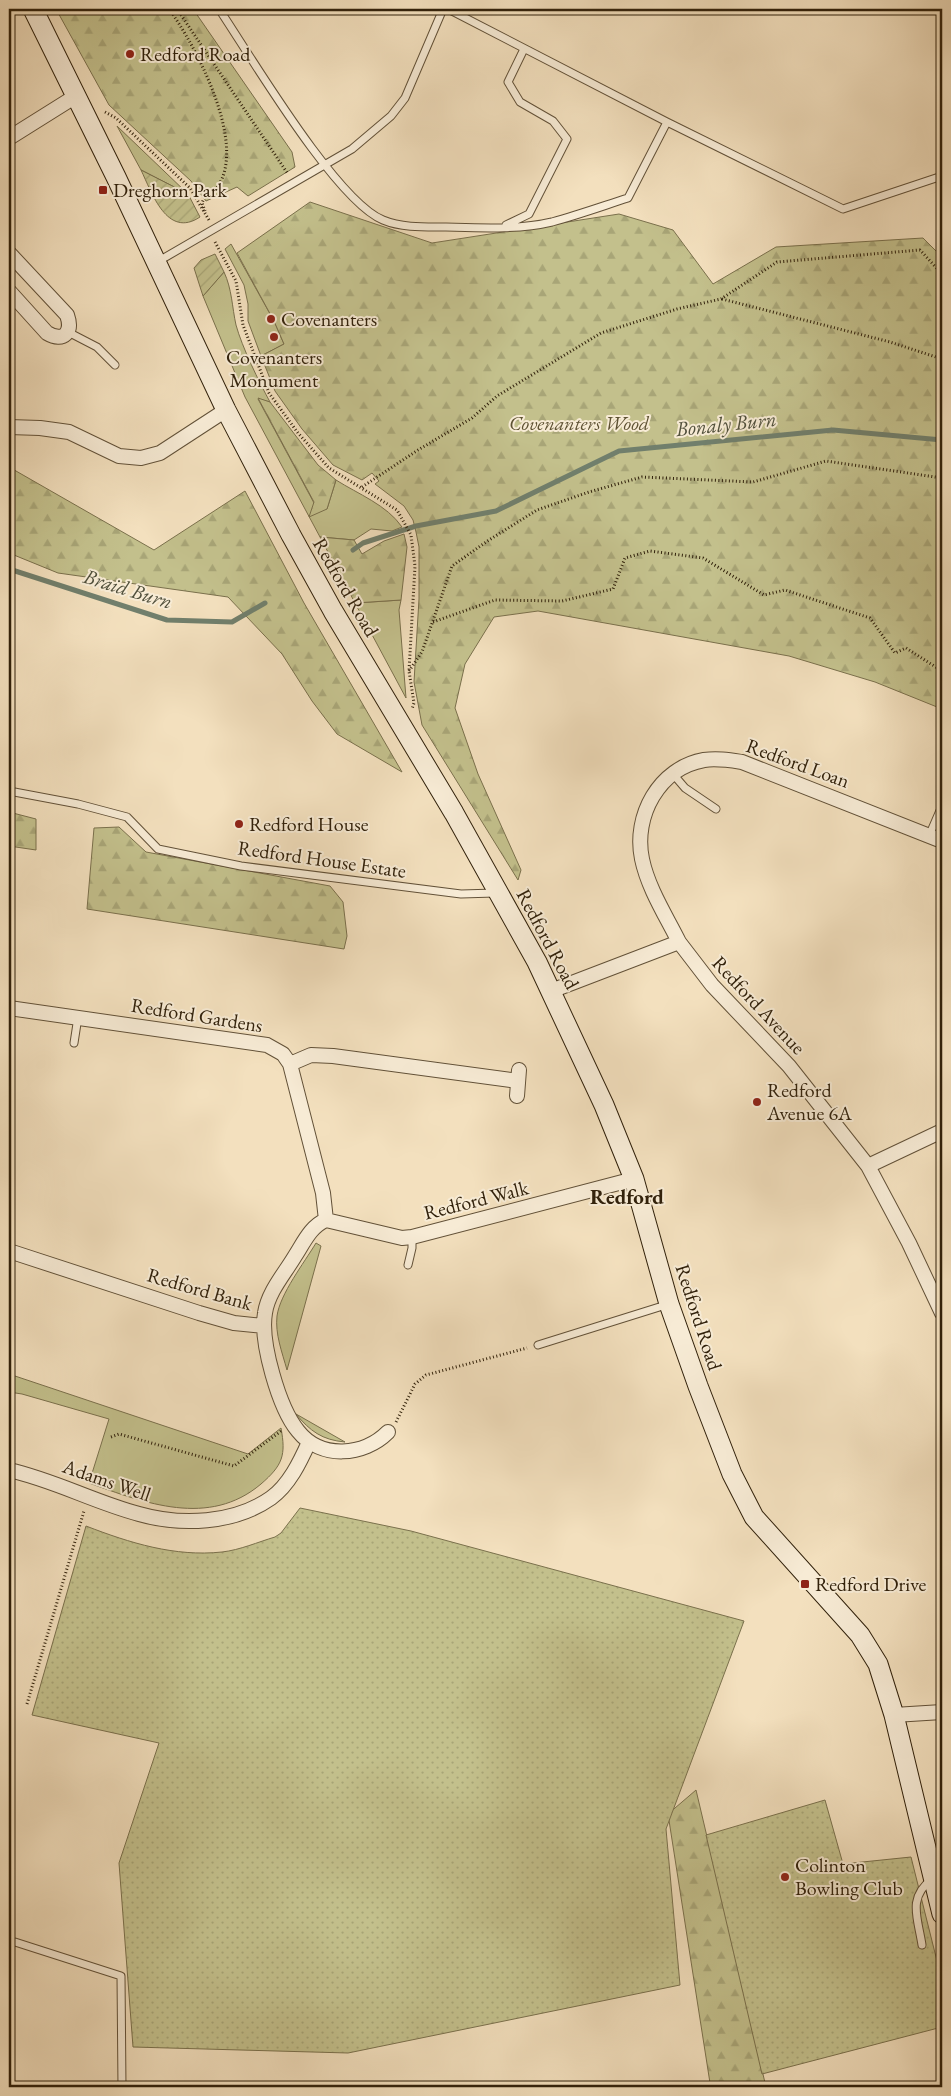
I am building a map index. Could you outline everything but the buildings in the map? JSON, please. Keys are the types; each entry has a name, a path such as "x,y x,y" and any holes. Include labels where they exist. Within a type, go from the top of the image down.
{"main road":[{"name":"Redford Road","path":"33,9 226,410 333,611 454,813 537,962 551,991 604,1105 634,1179 670,1304 732,1474 754,1517 860,1635 878,1664 894,1715 942,1914"}],"street":[{"path":"9,138 76,96"},
{"path":"9,253 67,315 70,324 68,332 62,337 54,337 47,333 9,290"},
{"path":"9,427 40,428 69,432 119,456 141,458 160,453 226,410"},
{"name":"Redford Loan","path":"679,942 647,876 642,858 640,841 644,810 661,786 673,774 703,760 721,758 742,762 942,841"},
{"path":"551,991 679,942"},
{"name":"Redford Avenue","path":"679,942 712,985 789,1066 868,1166 909,1243 942,1313"},
{"name":"Redford Gardens","path":"9,1008 78,1016 267,1045 283,1054 290,1064"},
{"path":"264,1326 265,1311 269,1298 312,1229 326,1220 323,1194 290,1064 311,1055 333,1056 518,1076 517,1096"},
{"path":"868,1166 942,1131"},
{"name":"Redford Walk","path":"326,1220 402,1238 412,1237 634,1179"},
{"name":"Redford Bank","path":"9,1251 199,1313 234,1323 264,1326 266,1352 284,1408 298,1432 310,1442 332,1451 348,1452 364,1449 376,1444 388,1432"},
{"name":"Adams Well","path":"9,1470 36,1476 139,1515 186,1522 218,1519 248,1510 272,1497 286,1482 310,1442"},
{"path":"894,1715 942,1712"}],"lane":[{"path":"219,9 290,116 326,165 356,201 382,220 412,227 499,228 551,222 628,198 667,122"},
{"path":"156,262 352,149 391,116 405,98 443,9"},
{"path":"448,9 667,122 843,209 942,178"},
{"path":"499,228 530,214 567,139 553,121 520,102 508,82 524,49"},
{"path":"68,332 97,347 115,365"},
{"path":"673,774 685,788 716,809"},
{"name":"Redford House Estate","path":"9,791 78,804 127,817 158,850 241,866 461,894 498,893"},
{"path":"929,836 942,806"},
{"path":"74,1044 78,1016"},
{"path":"408,1264 412,1248 412,1237"},
{"path":"538,1345 670,1304"},
{"path":"922,1945 916,1904 920,1888 934,1878"},
{"path":"15,1942 121,1976 122,2087"}],"path":[{"path":"170,9 184,30 213,93 226,138 226,169 218,188 206,194 202,203 209,221 209,231 236,281 243,325 269,393 298,433 330,468 397,510 411,535 415,566 409,671 422,652 452,566 537,510 598,489 642,477 753,482 826,462 942,478"},
{"path":"177,9 294,183"},
{"path":"76,96 116,118 190,188 209,221"},
{"path":"362,487 418,450 472,418 498,396 601,333 677,309 721,299 777,262 920,250 942,274"},
{"path":"721,299 890,342 942,359"},
{"path":"433,623 495,600 562,601 613,589 625,558 650,551 703,558 764,595 785,590 870,618 895,653 906,648 942,671"},
{"path":"388,1432 396,1424 415,1384 426,1375 538,1345"},
{"path":"110,1437 119,1434 234,1466 292,1422"},
{"path":"27,1704 89,1496"}],"green space":[{"path":"56,9 193,9 292,152 295,167 248,196 237,187 206,201 191,181 109,105"},
{"path":"117,126 188,194 141,170"},
{"path":"141,170 188,194 200,217 188,222 178,222 170,218 156,201"},
{"name":"Covenanters Wood","path":"310,202 432,243 619,214 673,230 713,284 776,247 923,238 942,257 942,709 875,682 789,656 538,611 494,617 465,664 455,708 478,774 521,870 518,880 422,725 414,682 419,599 419,547 413,520 404,506 375,484 379,481 372,473 362,480 333,465 302,429 275,391 261,356 284,344 274,321 237,253"},
{"path":"231,244 274,321 284,344 261,356 248,321 248,304 244,285 225,249"},
{"path":"215,254 224,272 203,296 194,268 201,260"},
{"path":"224,272 227,278 239,334 251,364 270,402 258,399 314,503 327,509 336,480 372,500 396,519 402,527 392,531 371,529 354,540 320,537 245,397 203,296"},
{"path":"258,398 270,402 318,465 336,480 327,509 309,517 314,502"},
{"path":"9,467 154,550 245,491 304,603 402,772 337,734 312,701 282,654 228,597 58,573 9,553"},
{"path":"404,534 407,547 401,600 355,603 320,537 354,540 362,554 384,541"},
{"path":"401,600 399,610 406,698 355,603"},
{"path":"9,812 36,819 36,850 9,846"},
{"path":"119,827 146,852 330,886 343,902 347,936 344,949 87,909 94,828"},
{"path":"316,1243 321,1246 287,1370 278,1336 277,1316 279,1307 287,1289"},
{"path":"9,1374 248,1454 281,1428 283,1453 274,1471 261,1484 241,1497 220,1505 177,1508 132,1498 89,1483 109,1419 9,1392"},
{"path":"296,1414 345,1442 317,1434"},
{"path":"300,1508 411,1531 744,1621 666,1829 680,1985 348,2053 133,2047 119,1863 159,1743 32,1715 86,1526 119,1538 153,1547 187,1552 222,1552 242,1548 275,1537 281,1533"},
{"path":"696,1790 766,2087 712,2087 710,2083 668,1814"},
{"path":"825,1800 843,1864 911,1857 942,1981 942,2027 762,2074 706,1835"}],"waterway":[{"name":"Bonaly Burn","path":"353,550 363,543 416,526 496,511 619,451 833,430 942,440"},
{"name":"Braid Burn","path":"9,569 167,620 232,622 265,603"}],"place":[{"name":"Redford Road","path":"130,54"},
{"name":"Dreghorn Park","path":"103,190"},
{"name":"Covenanters","path":"271,319"},
{"name":"Covenanters Monument","path":"274,337"},
{"name":"Redford House","path":"239,824"},
{"name":"Redford Avenue 6A","path":"757,1102"},
{"name":"Redford Drive","path":"805,1584"},
{"name":"Colinton Bowling Club","path":"785,1877"}],"district":[{"name":"Redford","path":"627,1197"}]}
